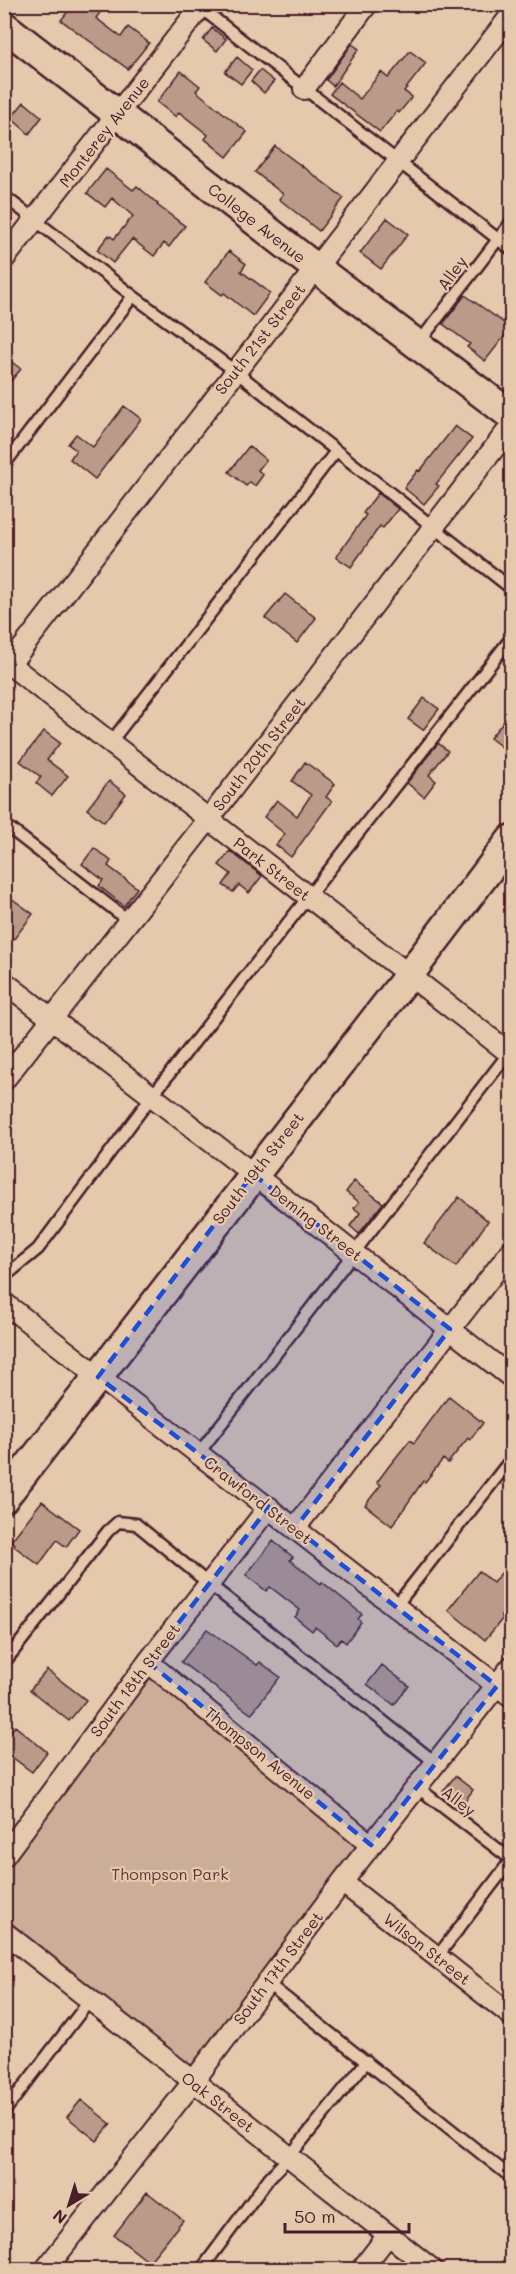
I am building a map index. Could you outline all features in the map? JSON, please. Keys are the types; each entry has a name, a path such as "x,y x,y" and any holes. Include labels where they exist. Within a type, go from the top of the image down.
{"street":[{"path":"304,89 367,4"},
{"name":"Monterey Avenue","path":"4,259 200,6"},
{"name":"South 21st Street","path":"7,662 512,14"},
{"name":"College Avenue","path":"4,26 316,268 512,416"},
{"name":"South 20th Street","path":"4,1080 208,820 512,425"},
{"name":"Park Street","path":"7,662 307,897 511,1052"},
{"name":"South 19th Street","path":"4,1498 512,839"},
{"name":"Deming Street","path":"4,982 254,1173 512,1378"},
{"path":"295,1528 512,1250"},
{"name":"Crawford Street","path":"4,1303 504,1691"},
{"name":"South 18th Street","path":"4,1856 148,1662 268,1507"},
{"name":"Thompson Avenue","path":"148,1662 371,1845"},
{"name":"South 17th Street","path":"45,2270 193,2082 342,1882 435,1763 504,1691 512,1666"},
{"name":"Wilson Street","path":"342,1882 512,2016"},
{"name":"Oak Street","path":"4,1932 433,2270"},
{"path":"361,2270 388,2235"}],"lane":[{"path":"200,6 512,250"},
{"path":"4,196 133,296 235,371 512,589"},
{"name":"Alley","path":"418,344 512,221"},
{"path":"4,465 133,296"},
{"path":"110,743 336,450"},
{"path":"4,1278 38,1249 152,1096 512,637"},
{"path":"4,824 129,921"},
{"path":"198,1454 511,1052"},
{"path":"395,1607 512,1458"},
{"path":"4,1663 108,1531 118,1522 136,1524 208,1584 435,1763"},
{"name":"Alley","path":"417,1787 511,1860"},
{"path":"437,1957 511,1860"},
{"path":"267,1983 512,2178"},
{"path":"4,2112 90,2000"},
{"path":"201,2270 269,2178 289,2157 367,2061"}],"highlighted area":[{"path":"253,1174 450,1329 295,1528 497,1686 371,1845 148,1662 269,1507 98,1377"}],"green space":[{"name":"Thompson Park","path":"148,1662 371,1845 193,2082 5,1932 4,1856"}],"building":[{"path":"74,4 106,4 96,18 121,37 128,27 149,43 128,69 61,20"},
{"path":"212,28 226,39 217,51 203,40"},
{"path":"352,44 359,49 333,86 326,80"},
{"path":"410,51 426,63 404,91 412,97 380,132 330,94 339,82 360,99 381,72 388,78"},
{"path":"237,57 252,70 241,84 225,72"},
{"path":"260,70 274,81 264,93 251,81"},
{"path":"181,71 200,86 196,91 247,132 227,157 205,139 208,135 179,112 176,117 157,102"},
{"path":"24,102 42,117 29,134 11,118"},
{"path":"275,146 344,198 319,231 279,199 283,194 255,172"},
{"path":"106,169 133,190 137,186 185,226 169,247 164,243 154,256 132,239 113,263 97,250 109,235 114,239 133,216 112,198 105,207 87,193"},
{"path":"387,218 408,234 381,269 360,253"},
{"path":"229,251 246,264 241,271 270,293 253,316 224,293 222,295 205,282"},
{"path":"465,295 511,328 485,361 467,347 470,344 443,324"},
{"path":"4,356 21,369 4,389"},
{"path":"124,406 141,419 95,479 70,459 76,450 68,444 76,434 93,447"},
{"path":"455,426 472,439 436,484 439,486 424,504 404,488"},
{"path":"249,446 266,460 258,470 263,475 255,486 250,482 246,486 229,472"},
{"path":"378,493 398,509 383,528 380,526 351,567 336,557 366,515 363,513"},
{"path":"285,594 316,618 297,643 265,618"},
{"path":"424,698 439,709 423,730 408,719"},
{"path":"512,711 512,755 490,738"},
{"path":"44,731 60,743 47,760 68,776 52,796 36,783 41,777 20,761"},
{"path":"438,743 448,751 429,775 436,781 424,797 407,783"},
{"path":"305,762 335,784 326,797 332,801 291,857 276,845 285,834 264,817 277,800 297,816 311,795 292,781"},
{"path":"109,781 126,794 104,822 87,809"},
{"path":"94,848 111,861 108,866 137,888 124,906 99,886 103,880 82,864"},
{"path":"230,851 262,876 249,893 239,885 233,892 223,885 231,874 219,865"},
{"path":"4,893 33,914 14,939 4,932"},
{"path":"354,1181 383,1203 359,1234 350,1226 360,1213 354,1208 359,1202 346,1192"},
{"path":"459,1197 488,1221 456,1267 424,1243"},
{"path":"449,1396 483,1423 448,1463 443,1459 425,1482 423,1481 392,1526 365,1505 381,1485 377,1482 389,1466 410,1440 414,1443"},
{"path":"42,1501 79,1529 66,1547 57,1540 39,1565 14,1546 15,1544 11,1541"},
{"path":"273,1541 293,1557 290,1560 362,1614 358,1619 361,1622 346,1643 341,1639 337,1644 315,1627 312,1631 295,1617 300,1610 270,1587 266,1591 246,1575"},
{"path":"512,1560 512,1603 485,1640 448,1610 479,1571 493,1583"},
{"path":"207,1629 257,1665 260,1662 280,1677 251,1714 181,1662"},
{"path":"382,1665 409,1686 394,1705 367,1684"},
{"path":"47,1670 86,1700 69,1721 30,1690"},
{"path":"15,1726 47,1752 32,1772 4,1751 4,1740"},
{"path":"455,1776 473,1790 462,1805 443,1791"},
{"path":"81,2100 111,2124 97,2141 67,2117"},
{"path":"147,2192 183,2220 149,2262 114,2235"}]}
